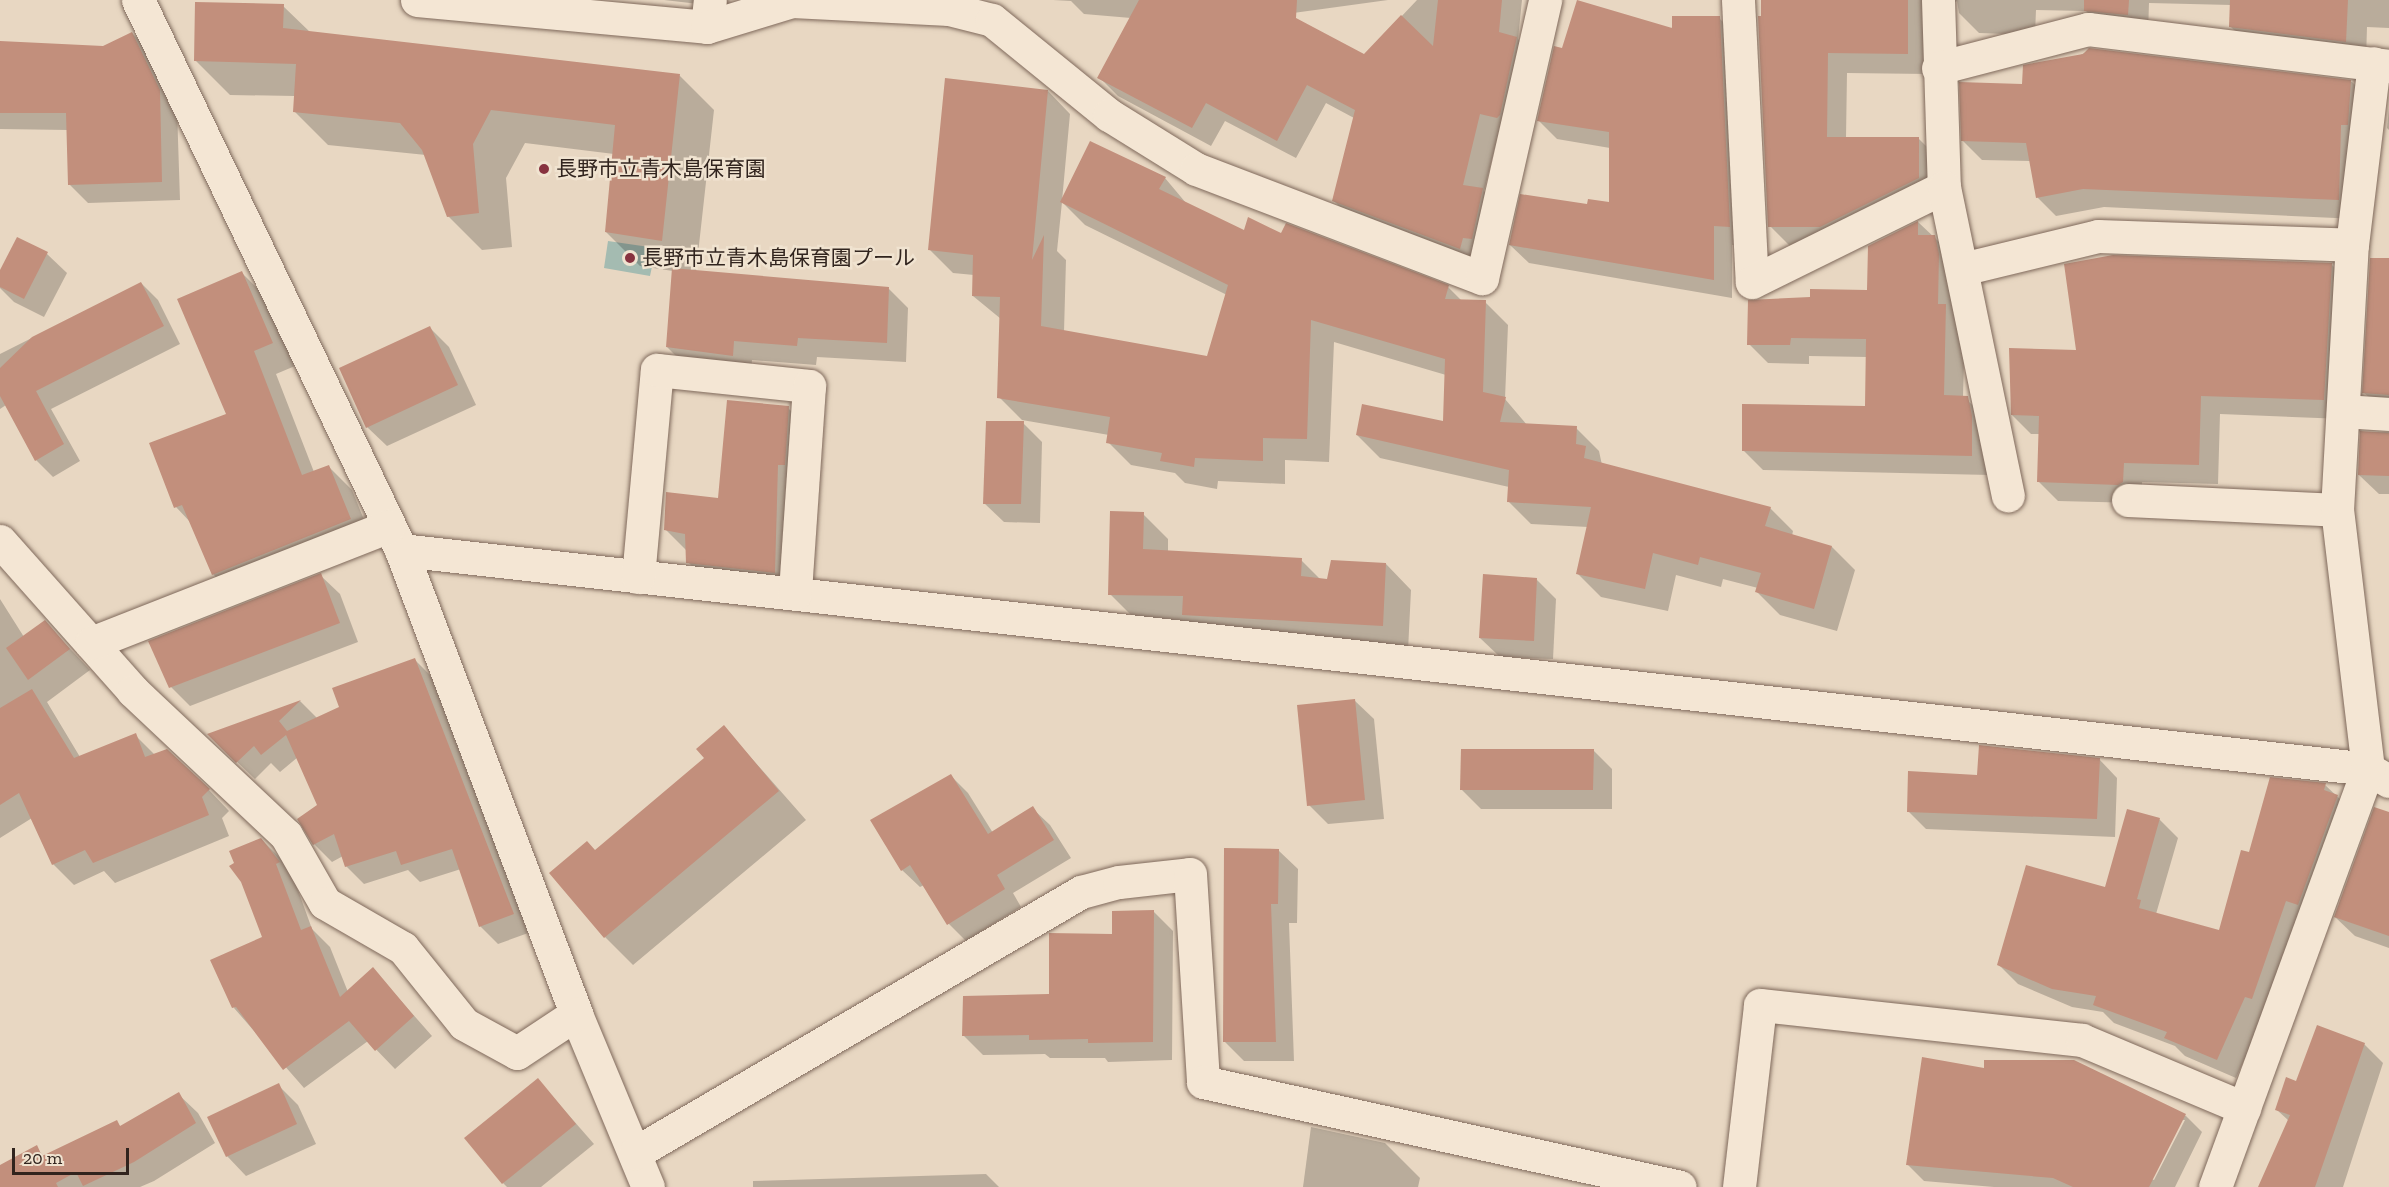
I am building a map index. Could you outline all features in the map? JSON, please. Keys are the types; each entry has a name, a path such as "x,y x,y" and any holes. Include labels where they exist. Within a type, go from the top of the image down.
{"street":[{"path":"138,0 395,538 576,1014 648,1187"},
{"path":"417,0 709,13 792,1 950,4 992,20 1109,115 1196,169 1482,278 1545,0"},
{"path":"1738,0 1752,282 1944,187"},
{"path":"1938,0 1938,68 1944,187 2008,495"},
{"path":"1938,68 2088,29 2381,64 2352,245 2337,510 2379,775 2244,1108 2215,1187"},
{"path":"1962,269 2098,236 2352,245"},
{"path":"638,577 657,370 809,386 795,594"},
{"path":"2343,411 2389,414"},
{"path":"2128,500 2337,510"},
{"path":"91,643 395,538 638,577 2379,775"},
{"path":"0,541 133,691 286,835 325,903 403,948 464,1024 517,1053 576,1014"},
{"path":"635,1153 1081,892 1119,882 1190,874 1203,1082 1680,1187"},
{"path":"1739,1187 1760,1005 2082,1040 2244,1108"}],"shaded area":[{"name":"長野市立青木島保育園プール","path":"608,241 656,248 650,276 604,268"}],"building":[{"path":"1139,0 1297,0 1296,18 1364,54 1401,15 1433,46 1438,0 1502,0 1499,32 1517,37 1500,115 1497,118 1480,114 1463,185 1483,188 1472,239 1463,238 1460,249 1332,201 1355,110 1307,85 1277,141 1206,103 1192,128 1097,78"},
{"path":"1577,0 1672,28 1672,16 1720,16 1730,227 1714,226 1714,280 1509,245 1520,194 1587,204 1588,199 1609,202 1609,132 1537,121 1554,46 1562,48"},
{"path":"1761,0 1908,0 1908,54 1828,53 1827,137 1919,137 1919,178 1820,227 1768,227 1758,16 1761,16"},
{"path":"2084,0 2129,0 2128,15 2084,11"},
{"path":"2230,0 2348,0 2346,42 2229,27"},
{"name":"長野市立青木島保育園","path":"195,2 284,4 283,28 680,74 662,241 605,232 615,125 491,110 473,144 479,213 447,217 422,150 400,123 293,112 296,64 194,61"},
{"path":"132,32 160,90 162,182 68,185 66,113 0,113 0,41 103,46"},
{"path":"2089,48 2351,80 2348,125 2341,125 2339,200 2083,189 2036,198 2026,143 1961,141 1959,82 2022,84 2023,65 2083,54"},
{"path":"945,78 1048,90 1032,260 1044,235 1041,326 1207,356 1228,285 1060,202 1090,141 1166,177 1159,189 1244,230 1248,217 1281,233 1286,223 1449,285 1445,299 1486,300 1483,392 1506,397 1500,422 1577,426 1576,444 1586,446 1584,458 1771,507 1765,526 1832,546 1814,609 1755,592 1761,573 1700,557 1698,565 1653,553 1645,589 1576,574 1591,507 1507,502 1509,470 1356,435 1362,404 1443,421 1445,359 1311,320 1307,439 1263,438 1263,461 1195,458 1194,467 1160,461 1162,453 1106,443 1110,417 997,398 1000,297 972,296 973,255 928,250"},
{"path":"1918,221 1918,235 1935,235 1939,254 1938,304 1946,304 1944,395 1968,396 1972,416 1972,456 1742,451 1742,404 1865,406 1866,339 1791,338 1790,345 1747,345 1748,300 1810,297 1810,289 1867,290 1868,246"},
{"path":"17,237 48,252 24,299 0,287 0,270"},
{"path":"2113,255 2332,263 2324,400 2201,396 2199,465 2124,463 2123,482 2118,485 2037,482 2039,416 2011,415 2009,348 2076,350 2064,264"},
{"path":"2370,258 2389,258 2389,395 2362,393"},
{"path":"672,268 889,287 887,343 798,338 797,346 734,341 733,356 666,347"},
{"path":"242,271 273,343 254,351 302,475 329,465 351,519 212,575 182,505 174,508 149,443 226,414 177,299"},
{"path":"141,282 164,326 36,391 64,444 35,461 0,396 0,368 32,337"},
{"path":"430,326 458,385 366,428 339,368"},
{"path":"727,400 789,406 785,465 778,465 775,573 686,563 685,534 664,530 666,492 718,498"},
{"path":"986,421 1024,421 1021,504 983,504"},
{"path":"2360,431 2389,433 2389,476 2358,475"},
{"path":"1110,511 1144,512 1143,549 1302,558 1301,576 1327,579 1331,560 1386,563 1383,626 1182,615 1183,596 1108,595"},
{"path":"321,573 340,623 169,688 148,641"},
{"path":"1483,574 1537,578 1534,641 1479,638"},
{"path":"45,620 70,649 28,680 6,648"},
{"path":"415,658 514,914 479,927 452,849 401,865 396,851 345,867 334,834 313,845 297,819 317,805 286,735 261,755 254,746 236,763 207,734 301,700 279,721 287,731 339,707 332,688"},
{"path":"32,689 74,758 136,733 145,757 167,749 210,789 202,797 209,815 93,863 85,850 52,865 19,793 0,805 0,708"},
{"path":"1355,699 1365,800 1307,806 1297,705"},
{"path":"724,725 779,791 604,938 549,873 587,841 595,850 704,758 696,749"},
{"path":"1979,745 2100,758 2097,819 1907,812 1908,771 1977,775"},
{"path":"1461,749 1594,749 1593,790 1460,790"},
{"path":"951,774 988,834 1033,806 1054,840 997,875 1005,889 947,925 910,865 901,871 870,820"},
{"path":"2270,777 2326,783 2324,790 2338,795 2298,905 2286,901 2252,999 2245,997 2217,1060 2164,1038 2167,1032 2093,1005 2096,996 2052,989 1997,965 2026,865 2105,887 2127,809 2160,818 2137,899 2141,900 2139,908 2219,930 2241,850 2249,852"},
{"path":"2374,807 2389,812 2389,936 2334,917"},
{"path":"261,838 280,862 276,864 301,930 311,926 340,997 373,967 414,1016 375,1051 349,1021 283,1070 236,1007 232,1008 210,960 262,937 241,882 229,866 234,863 229,851"},
{"path":"1224,848 1279,849 1278,904 1271,904 1276,1042 1223,1042"},
{"path":"1154,910 1153,1042 1088,1043 1088,1039 1029,1040 1029,1035 962,1036 963,996 1049,994 1049,933 1112,934 1112,911"},
{"path":"2317,1025 2365,1043 2315,1187 2258,1187 2290,1115 2275,1110 2286,1077 2296,1081"},
{"path":"1922,1057 1984,1068 1984,1060 2074,1060 2186,1114 2149,1187 2073,1187 2053,1178 1906,1165"},
{"path":"538,1078 576,1124 502,1184 464,1138"},
{"path":"279,1083 297,1124 226,1157 207,1117"},
{"path":"179,1092 196,1123 134,1162 83,1186 76,1172 56,1183 58,1187 0,1187 0,1165 37,1145 42,1156 117,1120 120,1126"}],"place":[{"name":"長野市立青木島保育園","path":"544,169"},
{"name":"長野市立青木島保育園プール","path":"630,258"}]}
